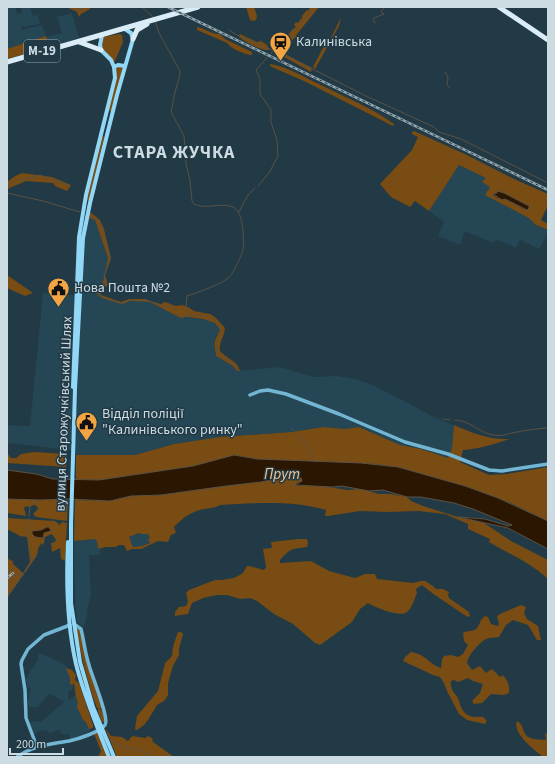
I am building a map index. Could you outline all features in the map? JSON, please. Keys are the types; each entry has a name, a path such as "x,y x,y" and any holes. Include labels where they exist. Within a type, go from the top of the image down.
{"highway":[{"name":"М-19","path":"7,62 198,7"},
{"path":"499,7 548,40"},
{"path":"133,39 137,30 151,21"},
{"path":"78,41 101,50"}],"main road":[{"path":"124,29 131,33 133,39"},
{"path":"102,35 99,43 101,50 108,56 114,67 122,65 125,66"},
{"name":"вулиця Старожучківський Шлях","path":"114,757 96,721 78,662 69,591 70,524 81,237 86,210 90,203 106,137 133,39"},
{"name":"вулиця Старожучківський Шлях","path":"86,210 84,202 100,135 115,82 114,67"},
{"path":"107,111 113,112"},
{"path":"100,135 106,137"},
{"path":"84,202 90,203"},
{"name":"вулиця Старожучківський Шлях","path":"104,739 109,757"}],"street":[{"path":"250,395 268,390 286,394 339,414 404,442 448,454 489,470 502,471 548,464"},
{"path":"17,757 37,747 86,737 105,726 106,719 103,705 88,664 81,629 72,624 44,635 28,649 22,660 21,664 25,690 26,718 37,747"}],"shaded area":[{"path":"15,7 17,14 22,13 21,8 30,7 33,16 38,15 40,24 24,26 21,27 21,30 42,25 46,36 7,49 7,8"},
{"path":"66,7 90,7 90,9 81,14 79,17 77,12"},
{"path":"246,7 254,7 257,16 256,20 250,20"},
{"path":"310,7 319,7 296,37 279,51 312,68 311,72 277,53 278,48 283,41 286,40 290,32 296,27 294,25 296,22 298,23 301,18 302,21 302,16 309,10"},
{"path":"72,13 79,38 49,47 46,37 62,33 57,17"},
{"path":"341,17 339,26 315,69 313,67 326,42 329,42"},
{"path":"197,27 220,34 225,39 252,52 252,55 243,53 227,43 197,30"},
{"path":"119,34 122,35 123,42 114,63 101,46 103,37"},
{"path":"240,34 257,42 261,41 267,45 269,50 257,48 249,44 239,37"},
{"path":"46,36 49,47 7,59 7,49"},
{"path":"270,64 283,67 296,73 368,108 394,124 393,126 304,81 270,66"},
{"path":"121,66 123,67 112,111 109,111 108,109 116,68"},
{"path":"414,131 467,155 514,179 548,194 548,205 541,220 548,224 548,230 536,225 529,218 485,195 490,187 482,182 486,178 459,165 429,211 415,201 410,207 391,197 380,184 412,150 418,137 412,134","holes":["498,192 504,193 529,206 529,208 526,210 505,199 497,198 493,195"]},
{"path":"103,136 104,138 89,200 87,201 101,137"},
{"path":"459,165 486,178 490,187 486,194 530,218 536,225 548,230 548,233 539,249 520,240 516,248 496,239 494,243 465,231 460,245 438,236 444,222 429,211"},
{"path":"22,173 52,177 71,185 67,191 55,186 53,183 26,181 7,189 7,182"},
{"path":"90,212 100,220 104,229 111,258 105,275 108,285 100,292 101,295 121,302 129,299 142,299 161,304 165,302 176,306 182,305 194,311 210,314 215,317 225,328 220,345 220,351 237,364 240,371 237,371 233,366 216,356 215,343 220,330 215,323 203,319 188,317 181,318 150,302 131,301 122,304 102,298 95,292 95,290 102,286 108,258 95,220 89,218"},
{"path":"86,218 95,220 108,258 102,286 95,290 102,298 122,304 131,301 150,302 185,319 188,317 203,319 215,323 220,330 214,343 216,356 233,366 237,371 280,367 314,377 337,376 356,379 375,386 434,417 454,425 452,448 448,458 421,449 400,445 359,427 345,429 323,427 292,432 220,437 174,444 135,455 76,455 74,450 76,360"},
{"path":"7,275 33,293 25,296 7,288"},
{"path":"43,293 76,295 71,450 7,443 7,425 30,426"},
{"path":"454,425 488,437 510,439 463,450 460,462 489,475 507,474 548,467 548,521 511,503 465,486 398,467 375,464 257,459 234,455 210,463 175,469 99,480 76,479 76,455 135,455 174,444 220,437 292,432 323,427 345,429 359,427 400,445 421,449 448,458 452,448"},
{"path":"34,452 67,454 66,467 7,463 7,453 11,458 16,458 21,454"},
{"path":"301,478 302,481 296,483 297,486 315,485 348,490 361,489 379,494 407,497 411,501 423,506 458,517 481,521 511,541 548,560 548,579 527,563 489,542 490,539 468,529 468,524 445,514 418,511 360,511 325,516 326,510 287,503 220,505 191,513 174,527 176,533 171,535 168,542 158,541 141,549 132,549 127,551 124,545 119,545 116,547 105,547 99,549 95,539 74,541 75,500 110,501 131,496 161,495 276,479","holes":["139,533 148,534 150,543 133,547 129,537"]},
{"path":"7,499 68,499 67,521 36,517 33,514 38,509 37,506 34,505 29,507 26,506 24,508 26,516 7,513"},
{"path":"7,518 55,521 60,525 62,522 67,523 65,561 61,559 60,548 52,552 51,543 55,542 56,540 52,534 45,537 44,543 42,545 41,543 37,551 37,555 25,573 24,572 30,562 27,537 20,536 7,529"},
{"path":"139,533 148,534 150,543 133,547 129,537"},
{"path":"95,539 97,541 100,555 89,555 91,595 86,621 83,627 77,622 74,541"},
{"path":"307,539 307,547 289,551 280,560 280,563 311,561 329,571 355,578 365,574 375,574 377,579 413,583 425,581 436,589 443,589 449,592 449,598 469,612 470,616 466,616 422,585 416,589 417,593 412,605 404,614 394,613 368,603 360,609 352,622 320,645 315,643 293,624 274,614 257,601 250,598 240,599 227,595 217,595 203,598 192,603 188,614 175,616 175,612 179,607 186,606 188,601 186,593 189,590 215,580 234,578 243,573 247,566 264,570 266,567 263,549 272,548 271,542"},
{"path":"7,558 14,562 12,563 24,574 7,598"},
{"path":"521,605 526,607 524,613 527,619 538,626 541,640 537,640 528,625 513,620 506,625 499,637 488,638 480,643 472,653 467,663 472,670 480,666 486,673 492,669 500,677 503,675 508,684 509,693 504,695 491,694 482,703 474,704 472,701 480,693 483,684 468,678 458,682 454,680 451,681 452,688 464,712 472,717 483,717 487,721 485,724 467,720 459,714 440,677 403,661 411,652 424,657 437,667 441,668 442,659 444,656 451,655 458,657 463,654 468,645 464,641 463,633 476,629 485,616 488,617 491,624 498,626 497,616"},
{"path":"76,627 79,628 103,708 99,708 102,711 104,722 102,722 90,688"},
{"path":"178,632 183,634 179,655 173,666 168,683 168,695 164,701 157,705 144,725 137,730 135,729 137,716 158,691 165,663 172,656 173,647"},
{"path":"40,653 64,664 67,667 74,681 72,690 69,690 68,699 69,700 76,695 82,714 91,729 86,735 70,739 69,734 62,734 59,729 50,734 47,731 42,730 34,734 29,722 41,722 64,702 50,694 38,707 29,707 29,705 27,705 31,688 27,687 26,678 39,658 37,657"},
{"path":"66,668 72,670 76,675 75,680 79,683 93,728 89,729 77,707 78,703 74,683 72,685 70,684 70,678"},
{"path":"517,721 522,725 525,735 530,738 545,740 545,734 548,733 548,757 543,757 525,741 516,726"},
{"path":"105,728 111,736 122,737 128,741 132,736 145,738 148,736 152,738 153,742 174,757 117,757"},
{"path":"96,732 98,733 108,757 98,757 101,751 94,734"}],"water":[{"path":"497,191 529,206 529,208 527,210 505,199 502,200 493,194 497,193"},
{"name":"Прут","path":"234,455 257,459 361,463 398,467 465,486 498,498 548,521 548,549 508,528 458,517 485,519 508,526 512,525 454,503 421,497 407,497 383,490 369,491 342,486 332,487 295,485 302,481 301,478 276,479 161,495 131,496 110,501 7,499 7,470 36,474 53,479 99,480 193,466"},
{"path":"49,527 51,531 44,533 43,538 35,537 32,534 32,531 41,530"}],"waterway":[{"path":"71,7 75,10"},
{"path":"76,10 89,7"},
{"path":"142,7 154,18"},
{"path":"293,32 315,7"},
{"path":"375,23 373,20 374,18 384,14 381,12 385,7"},
{"path":"155,21 159,33 180,71 171,112 184,136 186,163 192,201 194,204 199,206 224,205 233,207 239,214 242,227 243,250 232,273 223,281 187,296 186,307 189,315"},
{"path":"229,30 272,50"},
{"path":"283,46 291,35"},
{"path":"258,186 269,173 278,156 277,140 271,122 271,110 260,94 260,79 256,70 273,51 280,50"},
{"path":"277,51 366,96 434,127 439,132 461,139 548,183"},
{"path":"445,72 448,77 447,85 450,88"},
{"path":"7,185 40,175 70,186"},
{"path":"239,212 248,195 255,188"},
{"path":"7,193 43,201 80,212"},
{"path":"89,214 98,220 108,248 110,260 104,276 107,283 97,293 103,298 120,303 130,300 142,301 144,299 165,307 170,305 183,317 195,315 210,317 222,330 217,342 218,355 235,364 237,369"},
{"path":"443,419 450,420"},
{"path":"455,420 465,422 488,434 496,435 546,428 548,425"},
{"path":"292,429 303,441 316,462"},
{"path":"31,506 35,500"},
{"path":"29,516 30,507"},
{"path":"7,597 31,562 28,536 29,518"},
{"path":"32,561 38,551"},
{"path":"11,570 15,567"},
{"path":"7,573 10,570 14,573 7,579"},
{"path":"16,574 23,575"},
{"path":"7,590 16,574"},
{"path":"111,741 123,747 139,750 152,757"}],"railway":[{"path":"168,7 548,190"},
{"path":"7,578 13,573"}],"place":[{"name":"Калинівська","path":"281,62"},
{"name":"Нова Пошта №2","path":"58,308"},
{"name":"Відділ поліції \"Калинівського ринку\"","path":"87,442"}],"district":[{"name":"СТАРА ЖУЧКА","path":"174,152"}]}
